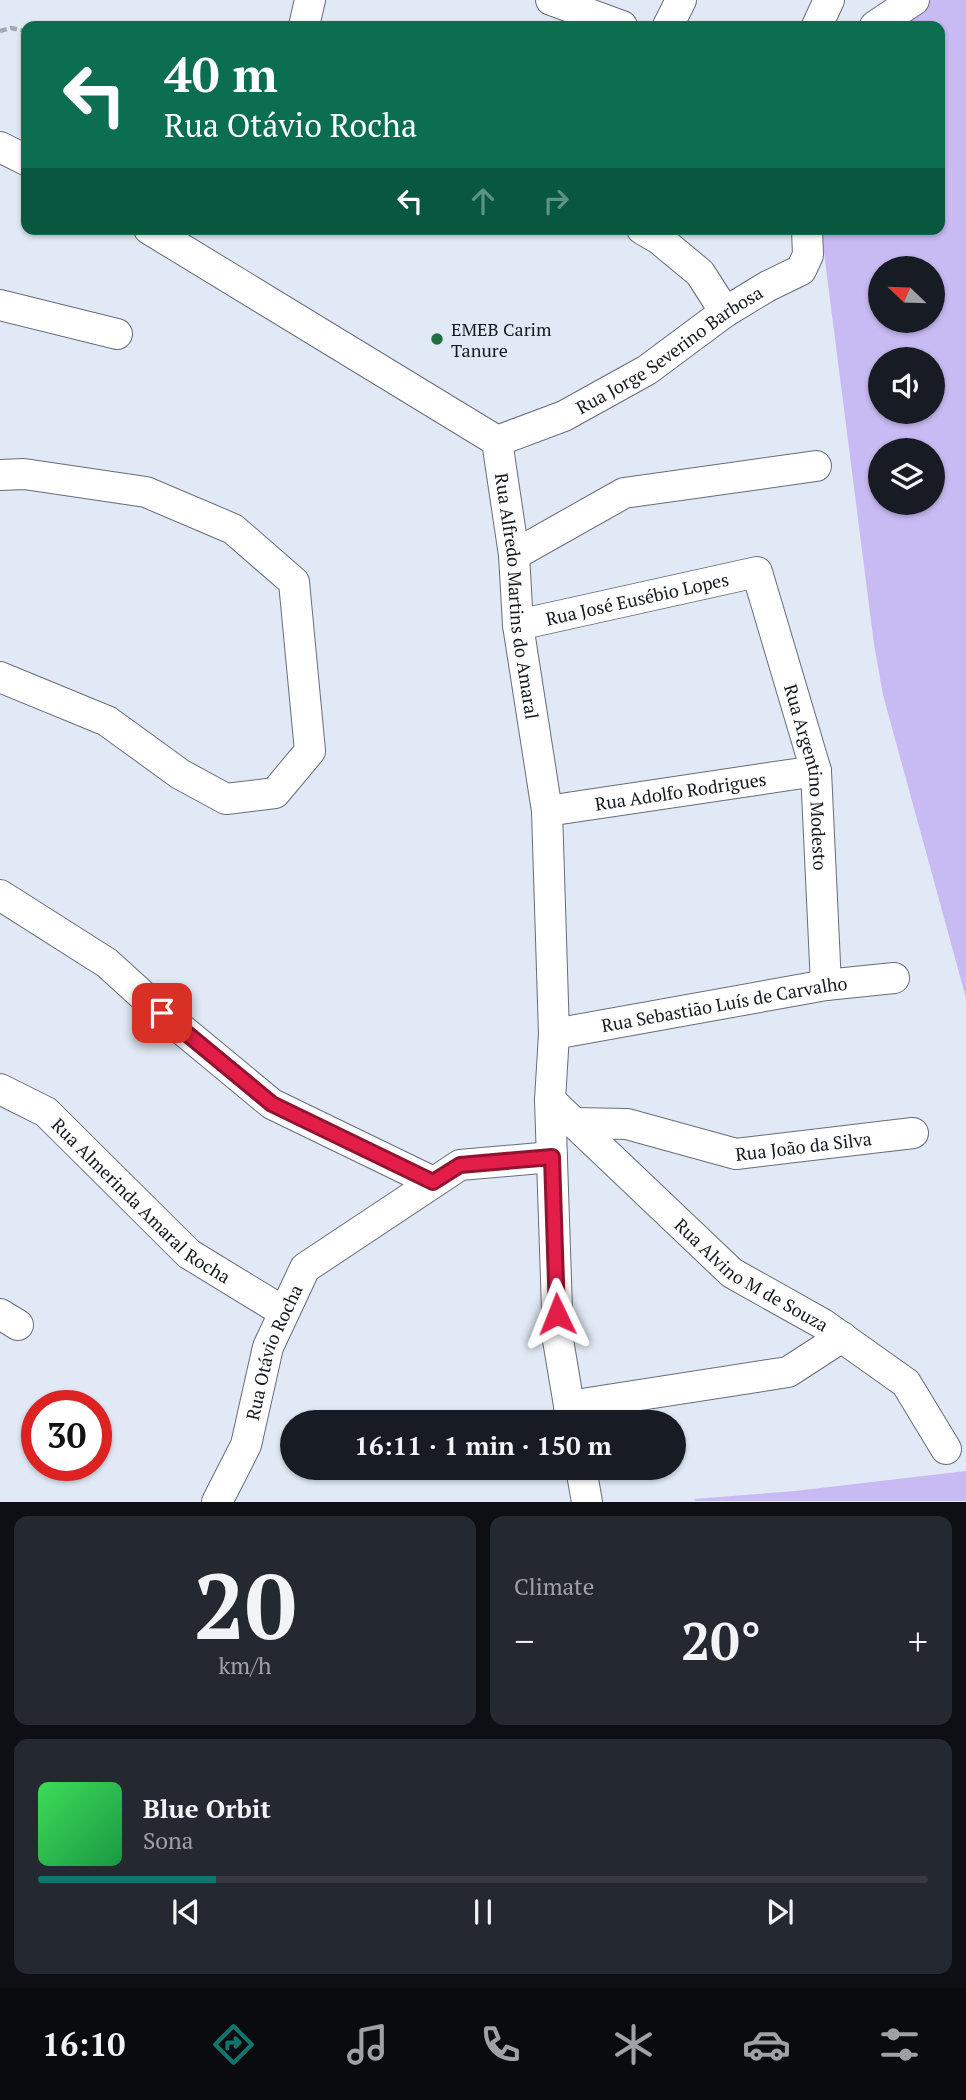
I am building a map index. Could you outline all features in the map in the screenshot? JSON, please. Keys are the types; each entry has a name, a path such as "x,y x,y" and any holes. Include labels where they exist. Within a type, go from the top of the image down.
{"street":[{"path":"305,21 310,0"},
{"path":"551,0 608,21"},
{"path":"670,21 681,0"},
{"path":"819,21 829,0"},
{"path":"882,21 914,0"},
{"path":"0,147 21,158"},
{"path":"159,235 497,441"},
{"path":"652,235 701,273 725,312"},
{"name":"Rua Jorge Severino Barbosa","path":"497,441 564,416 647,370 725,312 801,270 808,255 807,235"},
{"path":"0,304 117,334"},
{"name":"Rua Alfredo Martins do Amaral","path":"497,441 514,555 519,625 547,811 554,1034 550,1101 558,1340 570,1410"},
{"path":"514,555 624,493 816,466"},
{"path":"0,475 24,474 146,492 233,529 294,582 310,751 275,793 226,799 180,774 107,721 0,677"},
{"name":"Rua José Eusébio Lopes","path":"519,625 757,572"},
{"name":"Rua Argentino Modesto","path":"757,572 816,771 826,985"},
{"name":"Rua Adolfo Rodrigues","path":"547,811 816,771"},
{"path":"0,894 107,963 162,1013 272,1104 433,1182"},
{"name":"Rua Sebastião Luís de Carvalho","path":"554,1034 826,985 894,978"},
{"name":"Rua Almerinda Amaral Rocha","path":"0,1089 46,1112 189,1254 285,1312"},
{"name":"Rua Alvino M de Souza","path":"550,1101 732,1273 823,1324 906,1383 946,1449"},
{"name":"Rua João da Silva","path":"574,1123 627,1124 736,1154 912,1133"},
{"name":"Rua Otávio Rocha","path":"217,1502 246,1445 268,1347 305,1268 460,1165 552,1157"},
{"path":"592,1410 788,1372 842,1337"},
{"path":"583,1480 587,1502"}],"path":[{"path":"0,31 11,28 21,30"}],"shaded area":[{"path":"928,0 966,0 966,998 883,695 874,644 822,235 945,235 945,21 895,21"},
{"path":"966,1471 966,1501 694,1499 795,1491"}],"place":[{"name":"EMEB Carim Tanure","path":"437,339"}],"route":[{"path":"162,1013 272,1104 433,1182 460,1165 552,1157 557,1314"}]}
